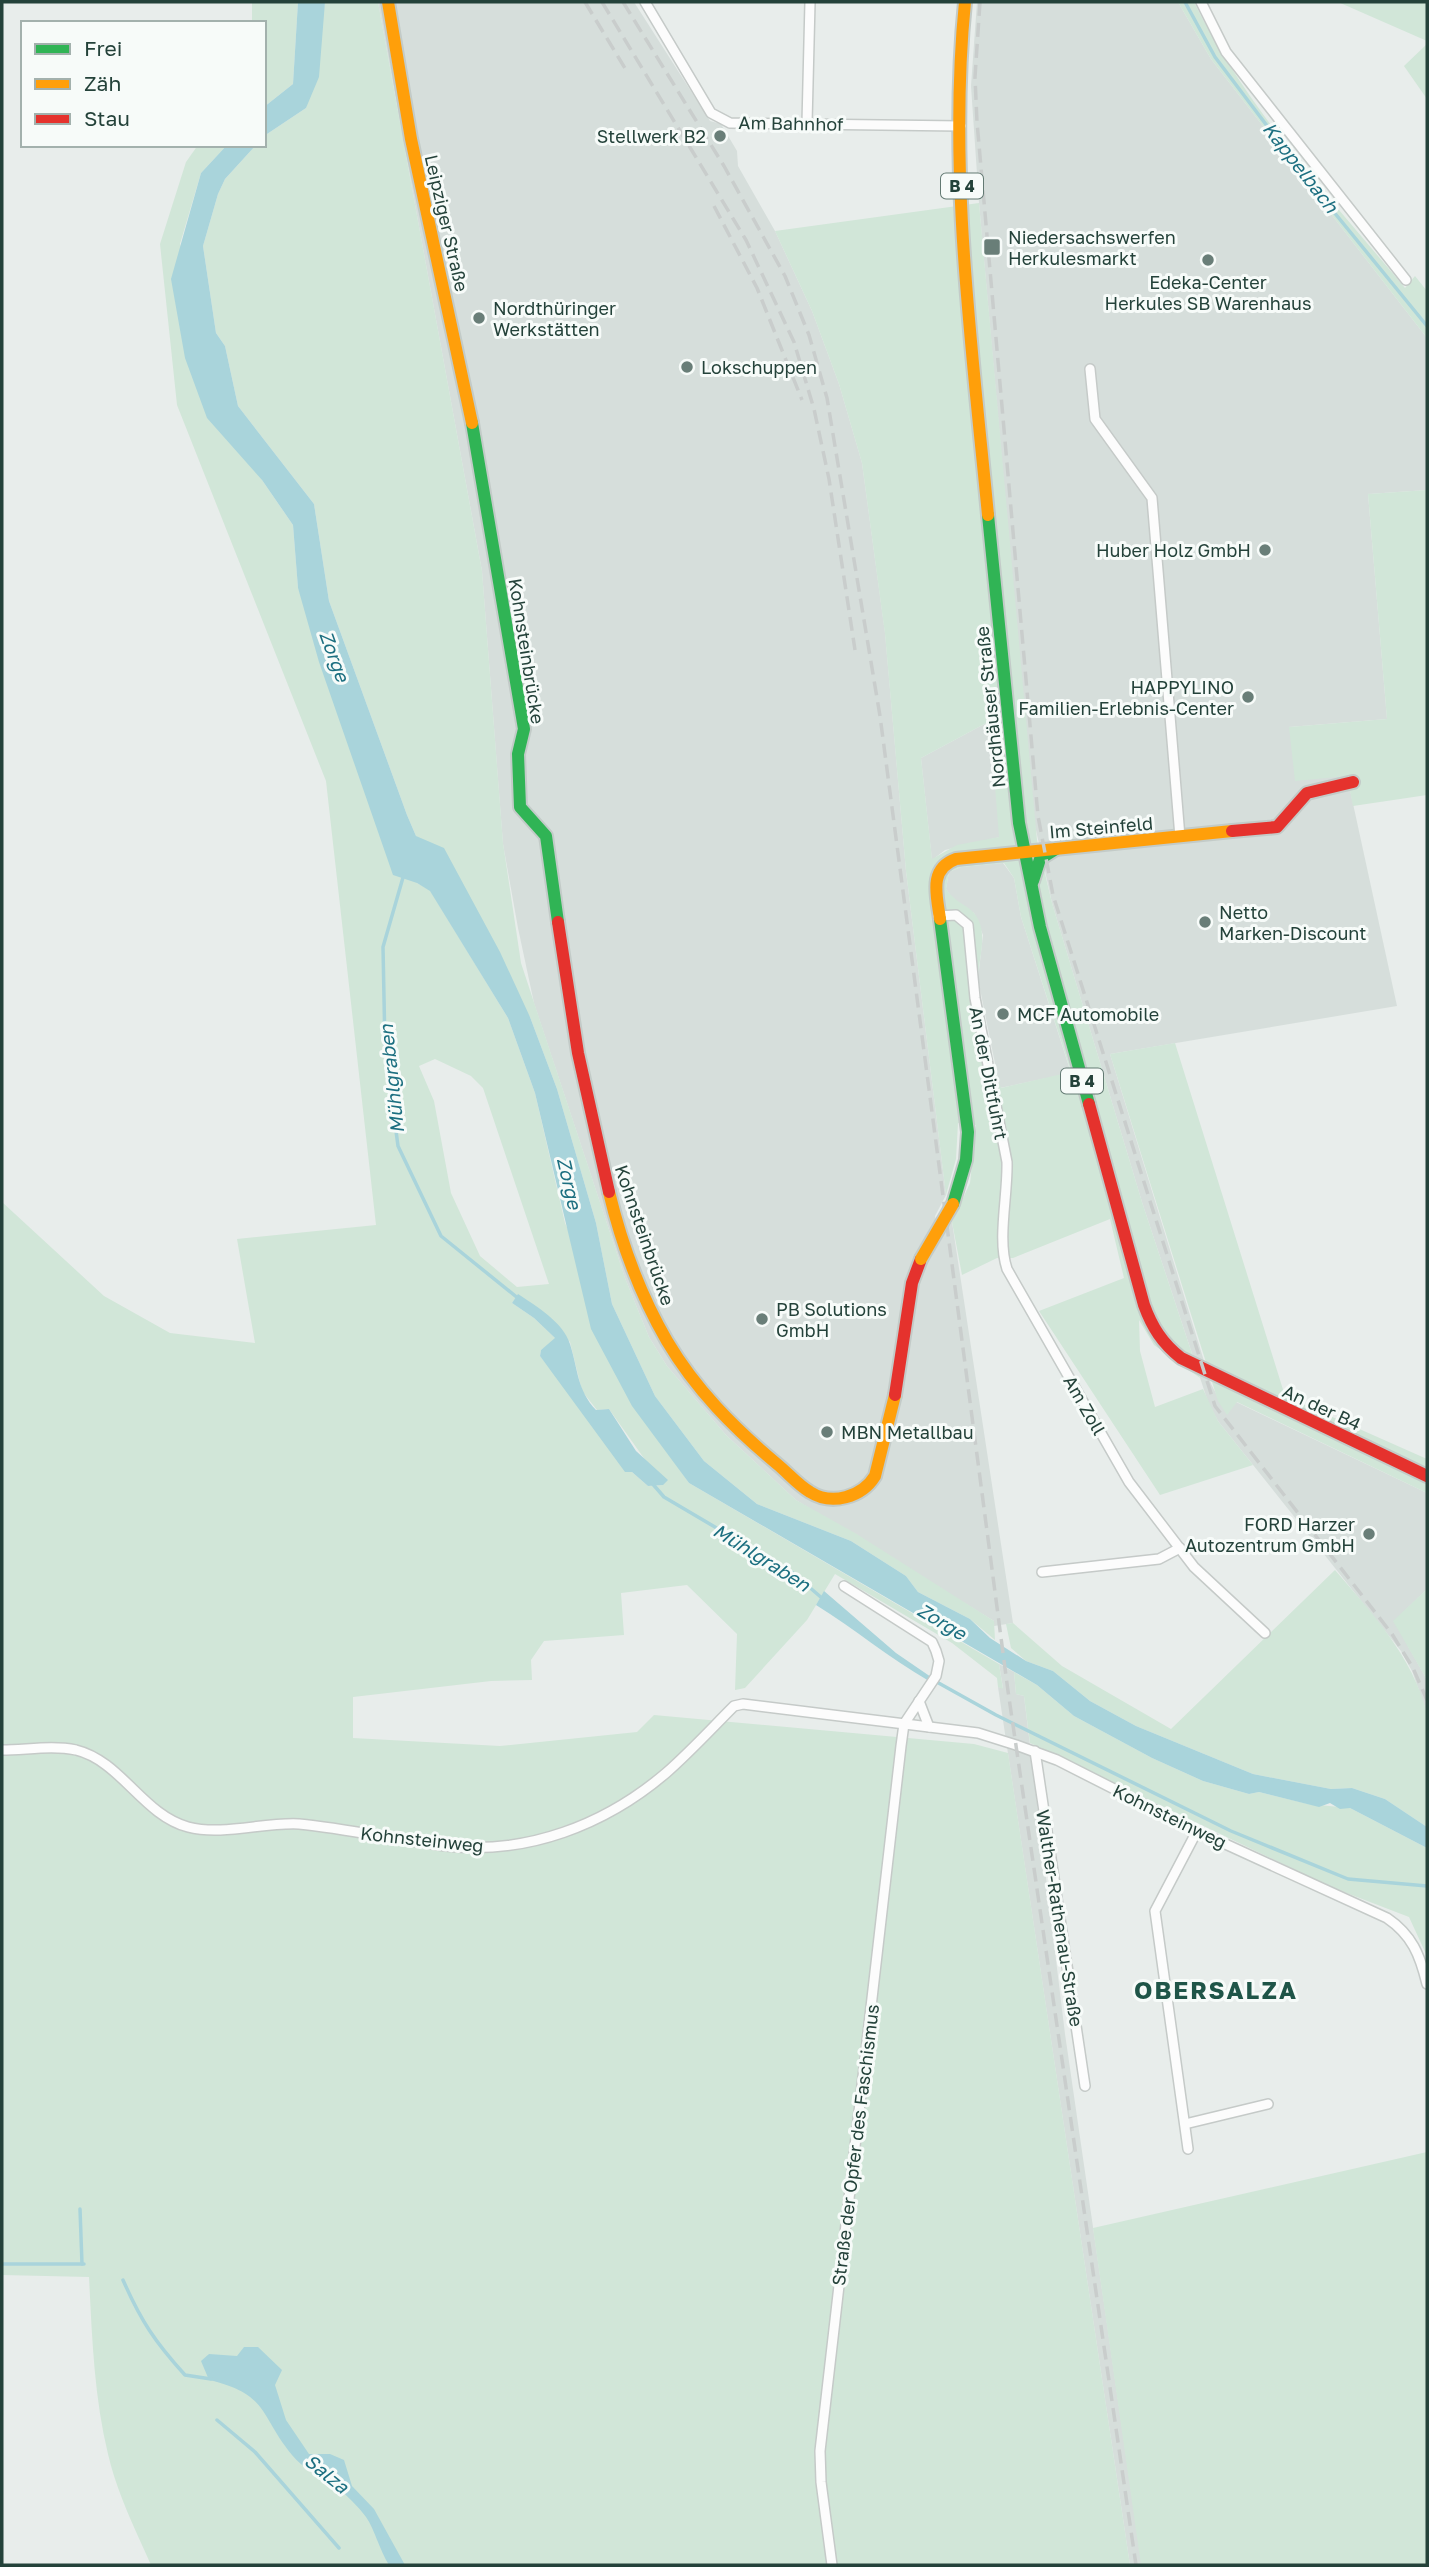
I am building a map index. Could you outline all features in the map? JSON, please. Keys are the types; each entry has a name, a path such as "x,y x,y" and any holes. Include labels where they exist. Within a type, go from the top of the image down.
{"street":[{"name":"Leipziger Straße","path":"388,2 411,139 478,450"},
{"name":"Am Bahnhof","path":"645,2 711,113 730,123 961,126"},
{"path":"807,123 810,2"},
{"name":"Nordhäuser Straße","path":"965,2 959,63 974,370 1007,712 1024,852 1058,994 1150,1323 1170,1350 1202,1370"},
{"path":"1201,2 1226,52 1406,281"},
{"path":"1090,369 1095,419 1152,498 1181,837"},
{"name":"Kohnsteinbrücke","path":"478,450 524,729 518,754 520,807 546,836 594,1135 619,1222 646,1304 678,1359 706,1398 811,1493 832,1499 859,1493 875,1476 896,1395 912,1283 921,1259 953,1204 961,1181 968,1143 938,916 935,884 938,870 946,860 969,855 1024,852"},
{"name":"Im Steinfeld","path":"1024,852 1277,827 1289,817 1307,793 1353,782"},
{"path":"1031,886 1040,859 1056,849"},
{"name":"An der Dittfuhrt","path":"938,916 956,915 968,925 975,998 1007,1162 1008,1189 1002,1254"},
{"name":"Am Zoll","path":"1002,1254 1007,1269 1129,1482 1194,1567 1265,1633"},
{"name":"An der B4","path":"1202,1370 1427,1476"},
{"path":"1042,1572 1159,1559 1180,1549"},
{"path":"844,1586 932,1642 939,1661 936,1676 904,1724"},
{"path":"919,1701 929,1727"},
{"name":"Kohnsteinweg","path":"2,1750 77,1750 106,1766 151,1806 190,1827 299,1824 448,1846 480,1847 528,1843 568,1833 595,1820 666,1773 734,1706 743,1704 978,1733 1035,1751 1197,1830 1366,1907 1402,1929 1421,1959 1427,1984"},
{"name":"Straße der Opfer des Faschismus","path":"832,2565 821,2482 820,2452 904,1724"},
{"name":"Walther-Rathenau-Straße","path":"1035,1751 1085,2086"},
{"path":"1188,2149 1155,1911 1197,1830"},
{"path":"1185,2124 1268,2104"}],"shaded area":[{"path":"378,2 634,2 710,121 721,124 737,151 738,166 775,231 812,311 839,384 862,463 885,633 906,871 946,1195 935,1216 939,1240 952,1222 1013,1623 994,1626 994,1621 796,1500 726,1435 667,1366 649,1337 625,1278 534,1003 518,928 503,844 482,571"},
{"path":"977,2 1178,2 1211,59 1427,338 1427,490 1368,494 1387,719 1289,727 1347,776 1397,1006 1110,1054 1211,1384 1227,1414 1236,1402 1427,1493 1427,1589 1394,1621 1427,1680 1427,1713 1412,1671 1401,1651 1218,1421 1208,1402 1142,1202 1052,903 1034,821 979,203 971,86"},
{"path":"990,721 1000,837 945,850 932,860 921,758"},
{"path":"1003,863 1014,878 1021,917 1071,1073 1000,1088 978,979 983,935 974,913 955,902 946,889 949,872 961,867"},
{"path":"999,1664 1014,1672 1016,1694 1024,1696 1065,2034 1142,2565 1130,2565 998,1687 1003,1688"}],"green space":[{"path":"252,2 298,2 293,84 266,105 266,21 252,21"},
{"path":"325,2 378,2 482,571 503,843 521,963 625,1278 649,1337 667,1366 726,1435 796,1500 855,1533 994,1621 995,1640 970,1619 918,1592 906,1576 851,1541 757,1504 704,1461 655,1396 612,1304 596,1223 557,1089 530,1017 416,836 329,601 314,504 238,406 225,346 216,333 203,246 218,194 225,179 254,147 266,147 266,135 306,108"},
{"path":"1178,2 1194,2 1238,79 1264,115 1319,186 1405,288 1415,276 1427,291 1427,338 1211,59"},
{"path":"1338,2 1427,2 1427,41"},
{"path":"1427,44 1427,99 1404,66"},
{"path":"197,147 225,147 201,173 180,244 262,480 293,525 298,588 417,883 430,890 508,1018 535,1093 565,1223 673,1460 689,1483 999,1664 1003,1689 998,1687 997,1678 952,1643 835,1574 807,1620 745,1688 735,1690 737,1634 687,1585 621,1593 624,1635 544,1641 531,1660 532,1680 491,1681 353,1697 353,1738 500,1746 637,1732 654,1715 974,1744 1008,1753 1130,2565 151,2565 116,2483 103,2432 94,2366 89,2277 2,2275 2,1202 104,1296 170,1333 255,1343 237,1239 376,1225 326,781 177,405 160,244 186,162","holes":["435,1059 471,1076 483,1088 549,1284 517,1287 480,1256 451,1193 434,1101 419,1066","518,1295 570,1342 582,1391 597,1410 609,1409 663,1485 648,1486 632,1472 540,1356 541,1350 556,1339 534,1318 512,1303"]},
{"path":"979,203 1037,840 1052,903 1142,1202 1200,1378 1154,1345 1139,1320 1140,1351 1155,1407 1203,1389 1218,1421 1253,1465 1160,1495 1039,1311 1124,1278 1110,1219 1013,1258 997,1258 962,1275 952,1222 970,1183 976,1125 958,1123 956,1159 946,1195 906,871 885,634 862,463 839,384 812,311 775,231","holes":["990,721 999,837 957,845 932,859 921,758","1004,863 1014,878 1021,917 1071,1072 1001,1088 982,1018 978,989 982,944 979,920 946,889 949,872 961,867"]},
{"path":"1427,490 1427,795 1353,806 1347,776 1295,781 1289,727 1387,719 1368,494"},
{"path":"1175,1043 1285,1396 1427,1459 1427,1493 1237,1402 1227,1415 1218,1401 1110,1054"},
{"path":"1335,1570 1390,1637 1420,1692 1427,1713 1427,1827 1385,1799 1352,1788 1331,1789 1253,1774 1136,1726 1090,1701 1053,1671 1026,1661 1011,1648 1006,1624 1013,1623 1062,1666 1171,1729"},
{"path":"1427,1589 1427,1680 1393,1621"},
{"path":"1014,1672 1037,1685 1074,1716 1152,1758 1203,1781 1249,1794 1259,1792 1308,1804 1350,1808 1427,1848 1427,1956 1409,1917 1331,1887 1030,1743 1024,1696 1016,1694"},
{"path":"1427,2152 1427,2565 1141,2565 1093,2228"}],"water":[{"path":"298,2 325,2 319,77 306,108 266,135 266,105 293,84"},
{"name":"Zorge","path":"225,147 254,147 225,179 203,246 216,333 225,346 238,406 314,504 329,601 407,815 416,836 444,848 500,952 530,1017 557,1089 596,1223 612,1304 655,1396 704,1461 757,1504 851,1541 906,1576 918,1592 970,1619 990,1638 1026,1661 1053,1671 1090,1701 1136,1726 1253,1774 1331,1789 1352,1788 1385,1799 1427,1827 1427,1848 1350,1808 1340,1809 1330,1803 1319,1807 1259,1792 1249,1794 1203,1781 1152,1758 1074,1716 1037,1685 689,1483 632,1406 591,1329 535,1093 508,1018 430,891 417,883 393,875 319,662 298,588 293,525 262,480 207,418 185,358 171,279 201,173"},
{"path":"518,1294 548,1315 561,1329 570,1344 585,1395 596,1410 609,1409 636,1451 668,1480 663,1485 648,1486 632,1472 625,1472 540,1356 541,1350 555,1338 534,1318 512,1303"},
{"path":"824,1591 896,1653 931,1677 929,1681 816,1605"},
{"name":"Salza","path":"244,2347 258,2347 282,2370 275,2385 286,2420 309,2454 330,2454 344,2460 352,2486 374,2509 405,2565 389,2565 363,2513 336,2486 297,2460 253,2399 243,2392 209,2380 201,2361 209,2354 237,2356"}],"waterway":[{"name":"Kappelbach","path":"1185,2 1215,57 1311,184 1427,326"},
{"name":"Mühlgraben","path":"404,874 383,947 385,1048 398,1146 441,1236 519,1299"},
{"name":"Mühlgraben","path":"651,1482 664,1497 793,1573 823,1599"},
{"path":"935,1681 996,1715 1231,1831 1348,1879 1427,1886"},
{"path":"80,2209 82,2264"},
{"path":"2,2264 84,2264"},
{"path":"123,2280 150,2330 185,2375 211,2379"},
{"path":"217,2420 255,2452 339,2548"}],"railway":[{"path":"585,2 626,70"},
{"path":"602,2 746,240 794,342 814,409 829,479 855,650"},
{"path":"623,2 724,166 785,276 809,335 827,398 880,716 1008,1691 1136,2565"},
{"path":"980,2 975,77 977,122 1038,816 1053,895 1215,1406 1392,1634 1413,1668 1427,1700"},
{"path":"714,206 757,288 802,400"}],"traffic: fast":[{"path":"472,423 524,729 518,754 520,807 546,836 558,922"},
{"path":"988,515 1019,823 1040,927 1089,1104"},
{"path":"1033,881 1040,859 1056,849"},
{"path":"940,919 968,1132 966,1160 953,1204"}],"traffic: slow":[{"path":"388,2 411,139 472,423"},
{"path":"965,2 960,65 961,194 969,324 988,515"},
{"path":"940,919 936,893 938,876 941,869 956,859 1232,831"},
{"path":"609,1192 619,1230 640,1287 678,1359 703,1392 731,1422 806,1489 819,1496 837,1499 855,1494 869,1483 875,1476 895,1395"},
{"path":"921,1259 953,1204"}],"traffic: jam":[{"path":"1232,831 1277,827 1307,793 1353,782"},
{"path":"558,922 578,1053 609,1192"},
{"path":"1089,1104 1144,1305 1154,1327 1168,1346 1181,1358 1427,1476"},
{"path":"895,1395 912,1283 921,1259"}],"place":[{"name":"Stellwerk B2","path":"720,136"},
{"name":"Niedersachswerfen Herkulesmarkt","path":"992,247"},
{"name":"Edeka-Center Herkules SB Warenhaus","path":"1208,260"},
{"name":"Nordthüringer Werkstätten","path":"479,318"},
{"name":"Lokschuppen","path":"687,367"},
{"name":"Huber Holz GmbH","path":"1265,550"},
{"name":"HAPPYLINO Familien-Erlebnis-Center","path":"1248,697"},
{"name":"Netto Marken-Discount","path":"1205,922"},
{"name":"MCF Automobile","path":"1003,1014"},
{"name":"PB Solutions GmbH","path":"762,1319"},
{"name":"MBN Metallbau","path":"827,1432"},
{"name":"FORD Harzer Autozentrum GmbH","path":"1369,1534"}],"district":[{"name":"OBERSALZA","path":"1216,1989"}]}
